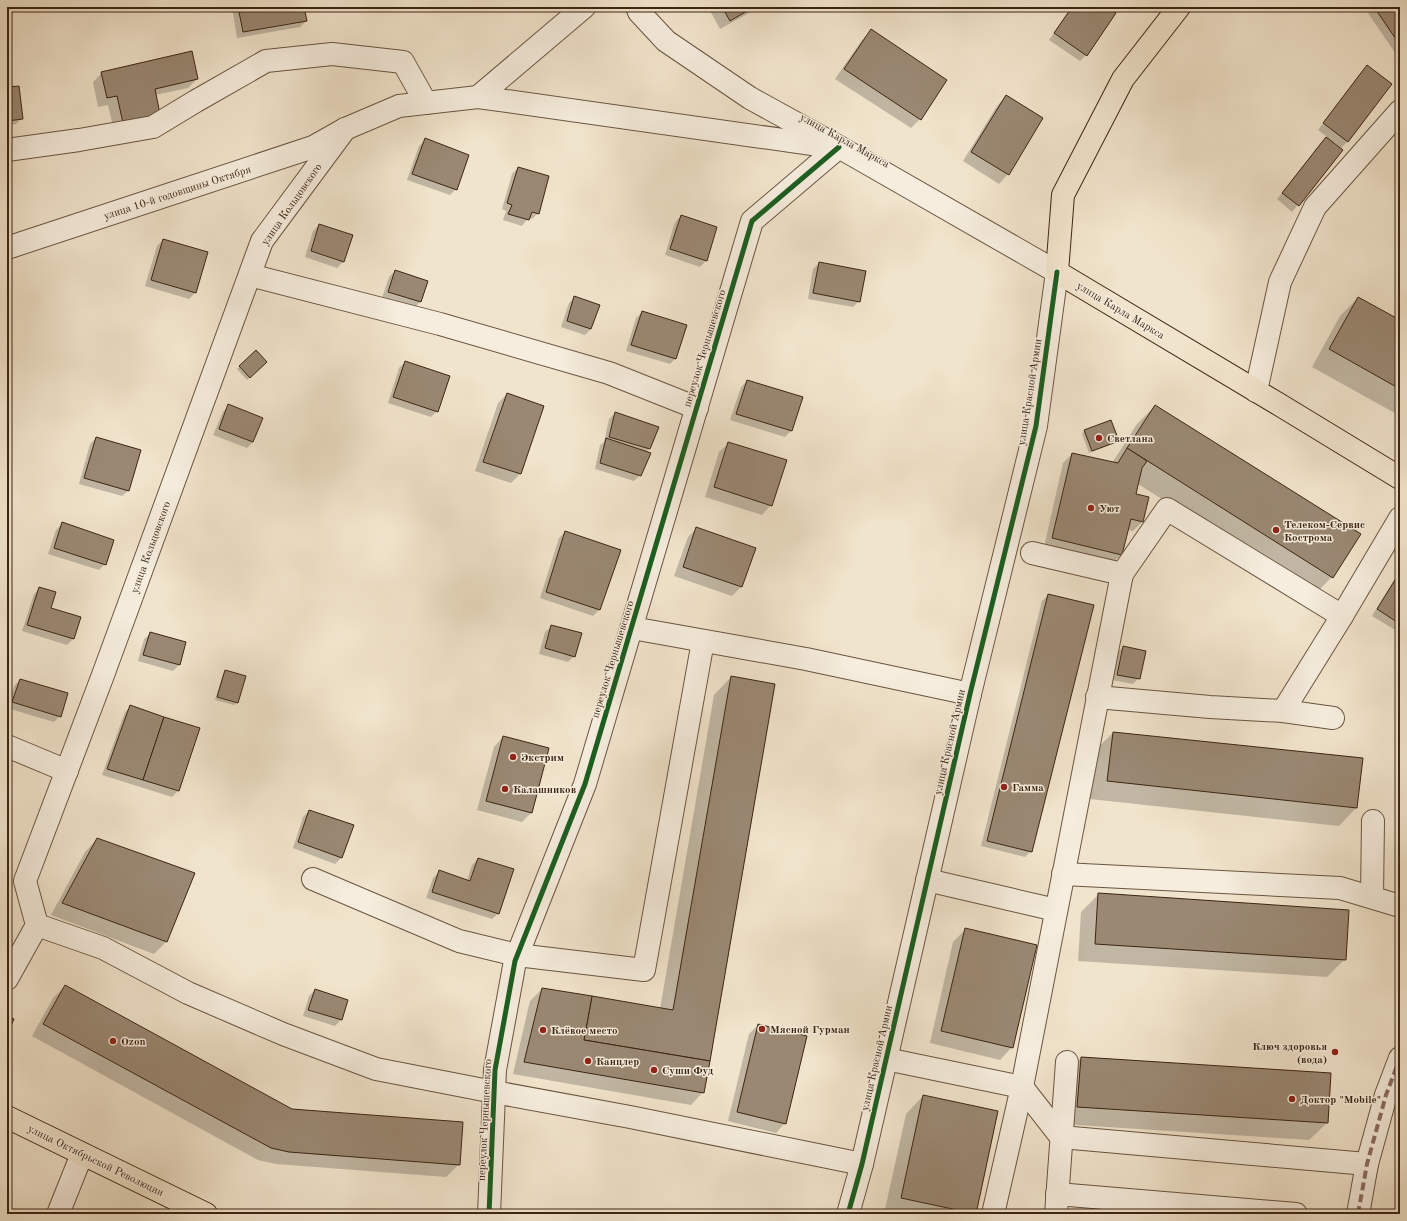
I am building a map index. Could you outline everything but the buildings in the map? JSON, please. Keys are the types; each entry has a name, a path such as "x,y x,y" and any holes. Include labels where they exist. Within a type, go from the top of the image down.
{"main road":[{"name":"улица Красной Армии","path":"1056,272 1063,195 1123,78 1179,7"},
{"name":"улица Карла Маркса","path":"1056,272 1400,478"},
{"name":"улица Октябрьской Революции","path":"7,1117 206,1214"}],"street":[{"name":"улица Карла Маркса","path":"637,7 639,12 666,41 750,98 839,147 1056,272"},
{"path":"478,97 580,8"},
{"path":"7,150 79,140 153,127 266,61 281,59 332,54 403,62 426,103"},
{"name":"улица Карла Маркса","path":"345,129 399,106 478,97 839,147"},
{"path":"1256,391 1280,282 1315,207 1400,111"},
{"name":"улица 10-й годовщины Октября","path":"7,248 312,147 345,129"},
{"name":"улица Кольцовского","path":"37,925 16,877 67,771 262,241 345,129"},
{"name":"переулок Чернышевского","path":"488,1214 495,1070 515,961 585,784 752,221 839,147"},
{"name":"улица Красной Армии","path":"848,1214 862,1164 970,694 1036,426 1056,272"},
{"path":"250,275 440,324 609,373 697,408"},
{"path":"993,1214 1022,1087 1122,574 1167,509 1342,616"},
{"path":"1283,711 1342,616 1400,518"},
{"path":"1032,553 1122,574"},
{"path":"632,628 806,659 970,694"},
{"path":"313,879 459,941 517,955 644,970 704,641"},
{"path":"1097,697 1210,707 1283,711 1333,718"},
{"path":"7,746 67,771"},
{"path":"1372,897 1373,822"},
{"path":"1063,874 1340,888 1400,906"},
{"path":"927,880 1056,910"},
{"path":"7,979 37,925 103,948 188,993 283,1034 376,1069 630,1117 862,1164"},
{"path":"1358,1214 1368,1164 1386,1095 1400,1058"},
{"path":"886,1059 1022,1087 1061,1137 1368,1164"},
{"path":"1067,1062 1056,1204 1296,1214"},
{"path":"58,1214 82,1154"}],"marked path":[{"path":"1358,1214 1367,1164 1386,1095 1400,1058"}],"cycle path":[{"path":"489,1214 495,1070 515,961 585,784 752,221 839,147"},
{"path":"848,1214 862,1164 970,694 1036,426 1057,272"}],"place":[{"name":"Светлана","path":"1099,438"},
{"name":"Уют","path":"1091,508"},
{"name":"Телеком-Сервис Кострома","path":"1276,530"},
{"name":"Экстрим","path":"513,757"},
{"name":"Гамма","path":"1004,787"},
{"name":"Калашников","path":"505,789"},
{"name":"Мясной Гурман","path":"762,1029"},
{"name":"Клёвое место","path":"543,1030"},
{"name":"Ozon","path":"113,1041"},
{"name":"Ключ здоровья (вода)","path":"1335,1052"},
{"name":"Канцлер","path":"588,1061"},
{"name":"Суши Фуд","path":"654,1070"},
{"name":"Доктор \"Mobile\"","path":"1292,1099"}]}
